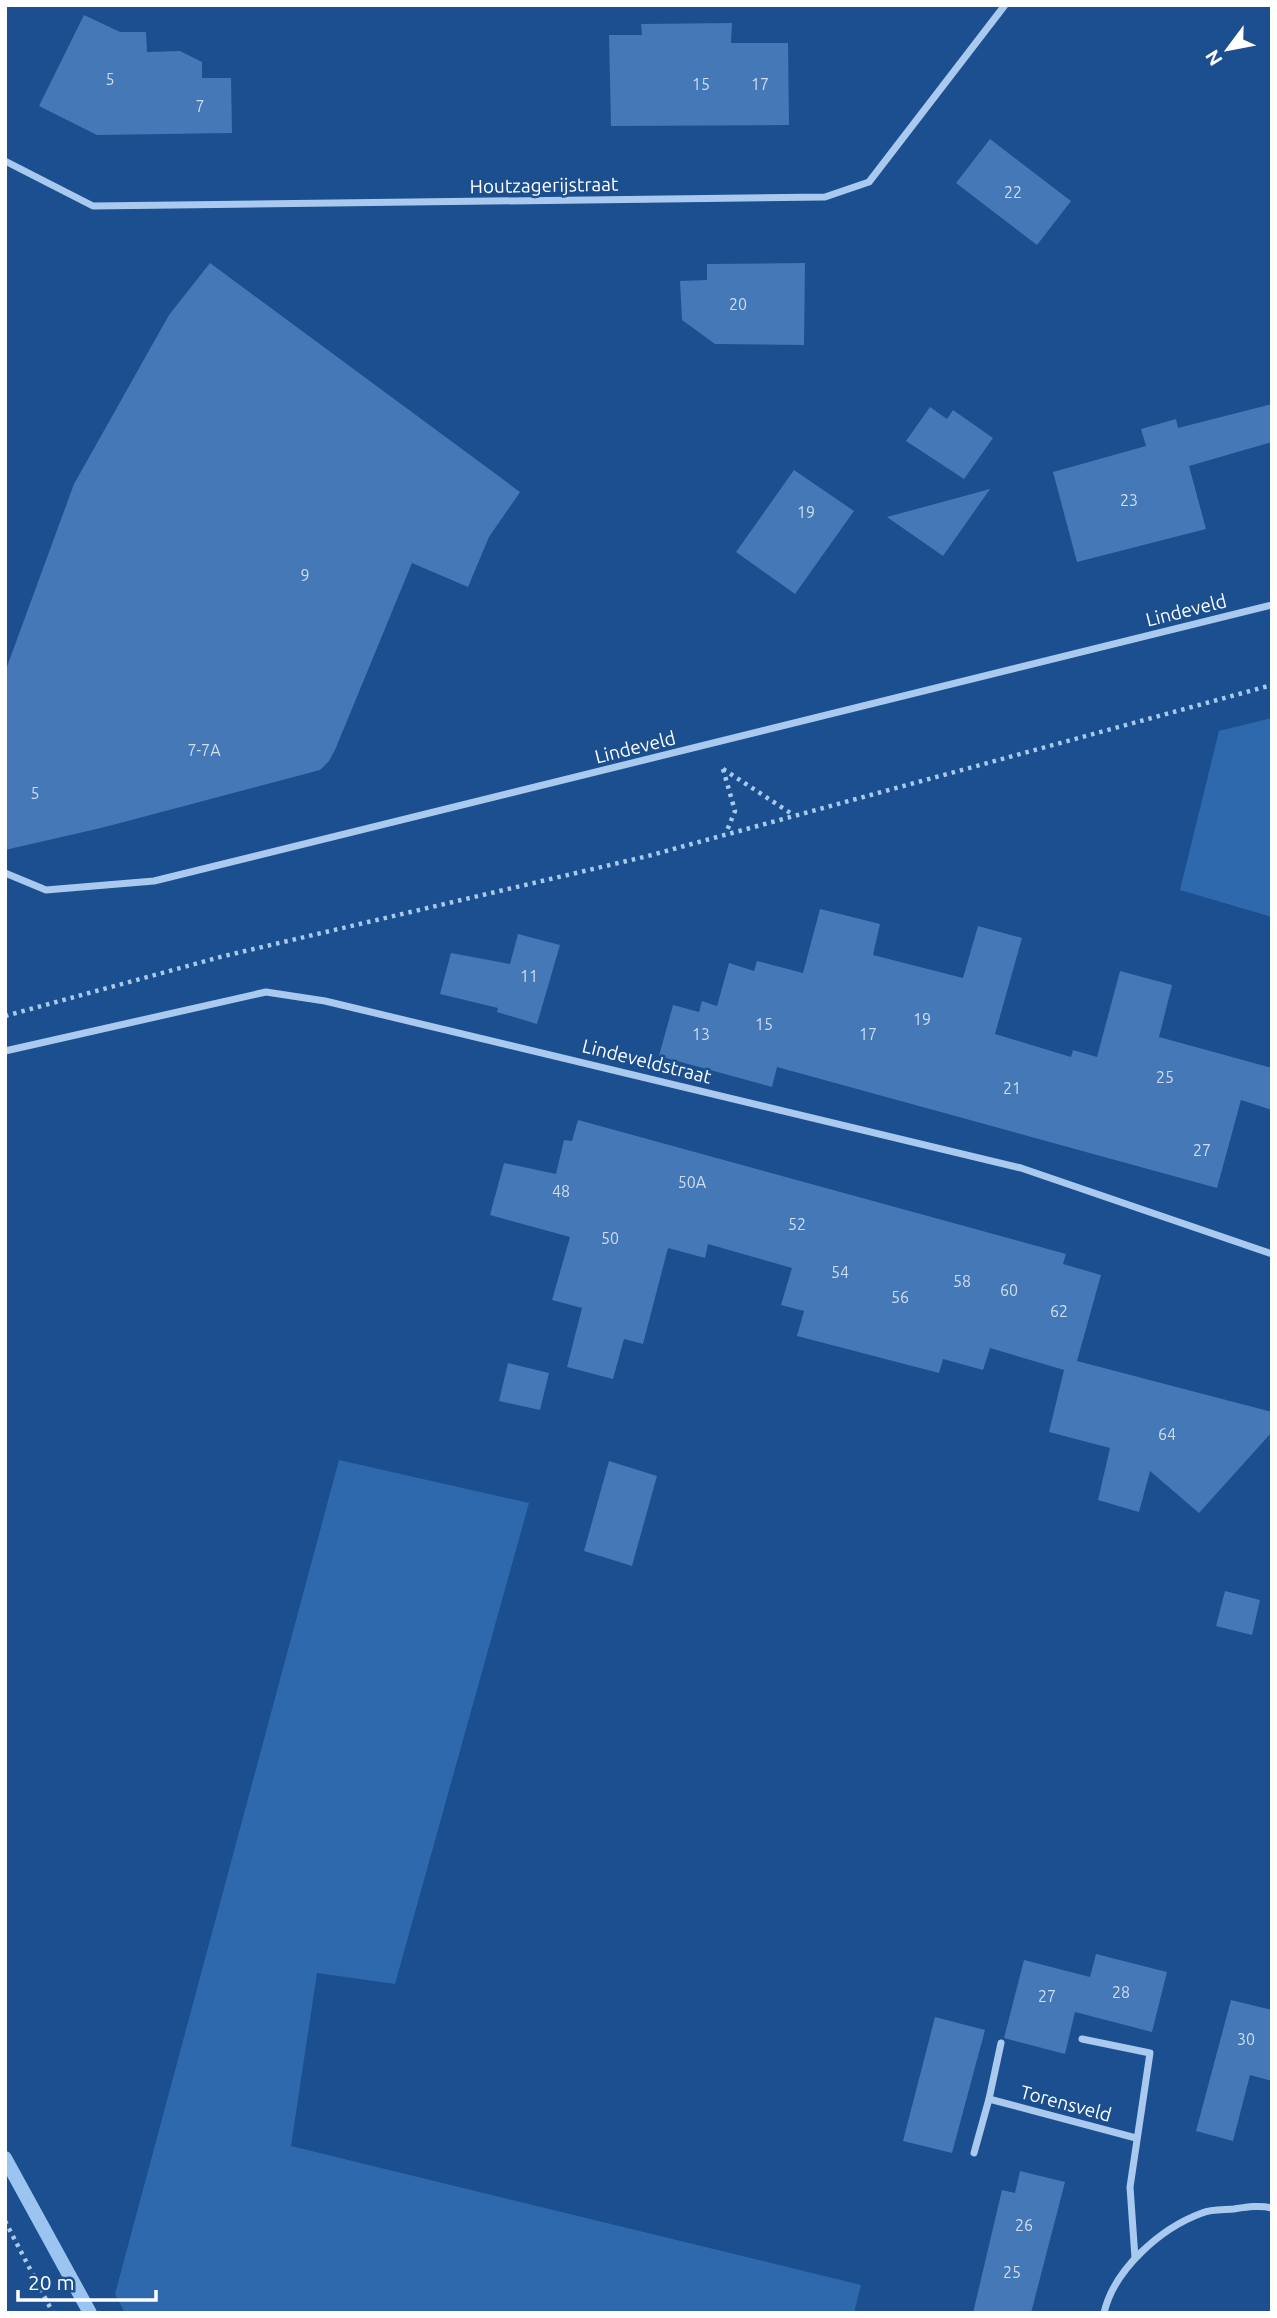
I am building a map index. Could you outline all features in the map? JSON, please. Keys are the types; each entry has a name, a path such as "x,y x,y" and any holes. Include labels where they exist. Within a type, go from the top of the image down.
{"street":[{"name":"Houtzagerijstraat","path":"5,161 93,206 825,197 869,182 1004,5"},
{"name":"Lindeveld","path":"5,873 46,890 154,881 1272,605"},
{"name":"Lindeveldstraat","path":"5,1051 266,992 324,1001 1021,1168 1272,1254"},
{"name":"Torensveld","path":"1082,2039 1150,2053 1130,2187 1135,2258"},
{"path":"974,2152 1001,2043"},
{"name":"Torensveld","path":"989,2099 1136,2138"},
{"path":"1104,2313 1107,2296 1135,2258 1157,2238 1204,2212 1262,2206 1272,2208"}],"path":[{"path":"5,1016 224,956 648,856 1272,685"},
{"path":"694,749 793,815"},
{"path":"723,768 735,811 726,833"},
{"path":"5,2221 53,2313"}],"shaded area":[{"path":"1272,718 1272,917 1180,890 1219,731"},
{"path":"339,1460 529,1503 395,1984 317,1973 291,2146 861,2285 854,2313 125,2313 115,2294"}],"building":[{"path":"84,15 120,32 146,32 147,52 180,51 202,62 202,78 231,78 232,133 97,135 39,106"},
{"path":"732,23 731,43 788,43 789,125 611,126 609,35 642,35 641,24"},
{"path":"990,139 1071,201 1037,245 956,183"},
{"path":"210,263 520,492 489,537 468,587 412,563 335,750 320,770 101,828 5,850 5,672 74,484 169,315"},
{"path":"805,263 804,345 715,344 682,320 680,281 707,280 707,264"},
{"path":"1272,404 1272,442 1189,466 1206,529 1077,562 1053,472 1146,446 1141,429 1176,419 1178,428"},
{"path":"930,407 947,419 953,410 993,438 964,479 906,441"},
{"path":"794,470 854,511 795,594 736,552"},
{"path":"990,489 943,556 887,517"},
{"path":"820,909 880,924 873,955 963,978 978,926 1022,938 995,1034 1071,1057 1073,1050 1097,1057 1120,971 1172,985 1159,1037 1272,1068 1272,1110 1241,1100 1217,1188 777,1067 772,1087 659,1056 673,1005 699,1012 702,1001 717,1006 729,963 754,971 757,961 803,973"},
{"path":"518,934 560,945 537,1024 497,1012 498,1008 440,994 451,953 510,964"},
{"path":"578,1120 1066,1254 1063,1264 1101,1275 1077,1361 1272,1412 1272,1432 1199,1513 1150,1471 1139,1512 1098,1500 1110,1448 1049,1432 1064,1370 990,1348 983,1370 943,1359 939,1373 797,1336 804,1311 781,1305 792,1268 708,1244 705,1258 668,1248 643,1344 624,1339 613,1379 567,1367 582,1308 552,1300 570,1237 490,1215 504,1163 556,1174 564,1140 572,1141"},
{"path":"508,1363 549,1373 540,1410 499,1401"},
{"path":"609,1461 657,1476 632,1566 584,1551"},
{"path":"1225,1591 1260,1600 1252,1635 1216,1626"},
{"path":"1096,1954 1167,1972 1152,2032 1075,2012 1065,2054 1004,2038 1024,1960 1090,1977"},
{"path":"1231,2000 1272,2010 1272,2081 1250,2075 1233,2141 1196,2131"},
{"path":"935,2017 985,2030 952,2153 903,2141"},
{"path":"1020,2171 1065,2182 1031,2313 973,2313 1002,2190 1015,2193"}],"waterway":[{"path":"5,2158 90,2313"}]}
